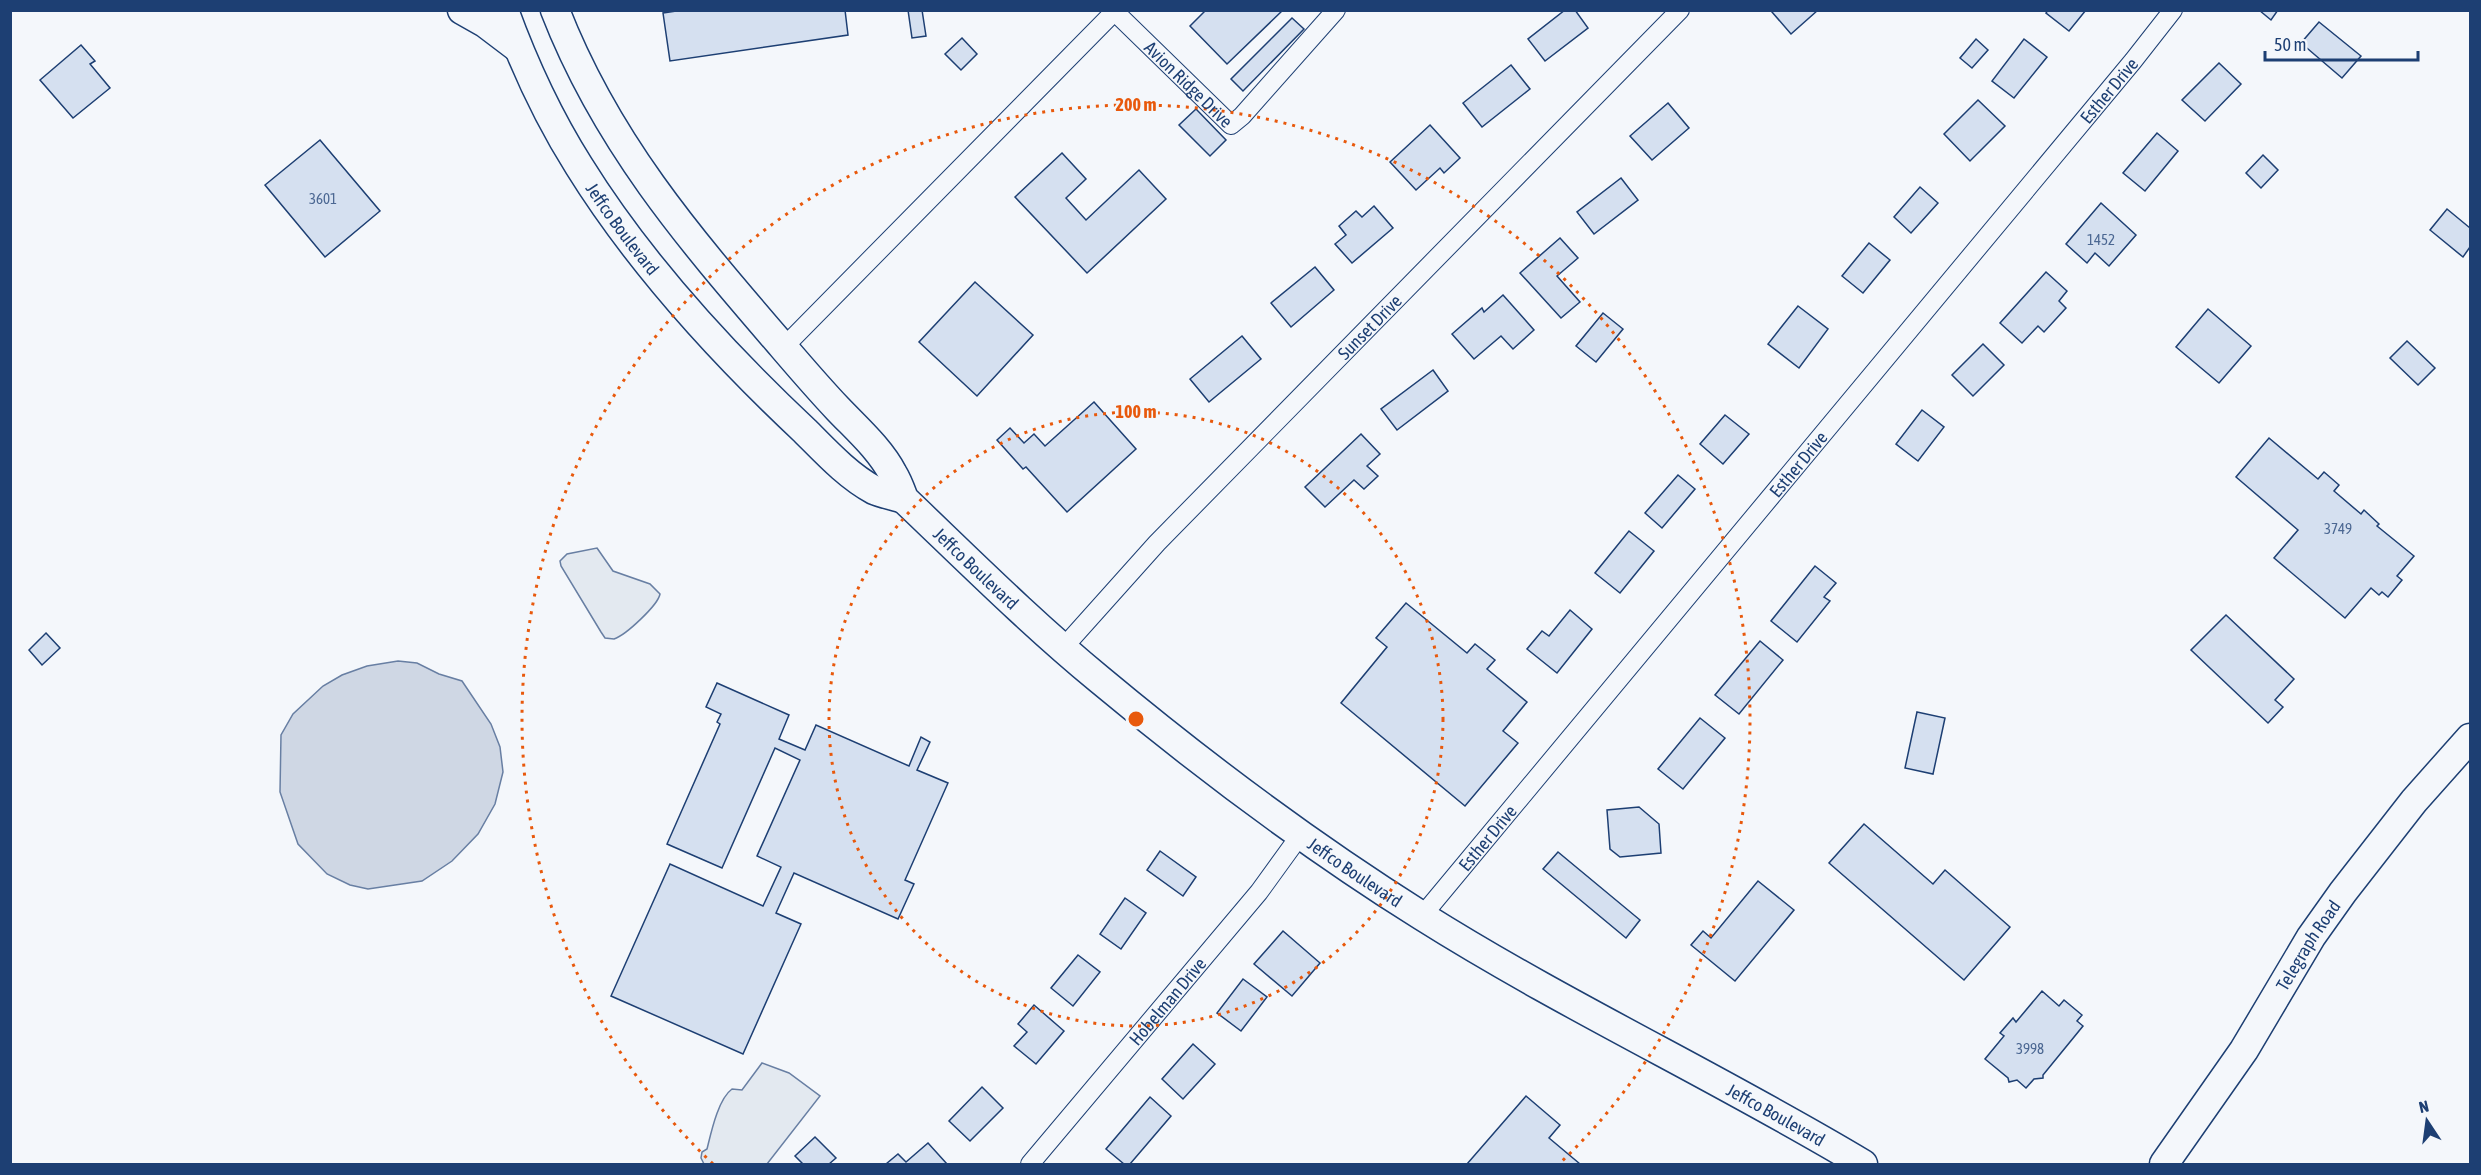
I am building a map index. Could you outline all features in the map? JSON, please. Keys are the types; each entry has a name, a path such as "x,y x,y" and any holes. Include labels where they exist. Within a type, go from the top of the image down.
{"main road":[{"path":"462,10 485,23 518,48"},
{"name":"Jeffco Boulevard","path":"504,10 518,48 549,114 579,167 623,230 677,295 769,398 847,471 875,490 904,499"},
{"name":"Jeffco Boulevard","path":"555,10 586,82 613,131 650,186 783,348 876,449 893,473 904,499 1098,679 1216,772 1301,834 1422,916 1569,1004 1660,1051 1863,1164"},
{"name":"Telegraph Road","path":"2164,1164 2244,1050 2311,937 2343,892 2414,801 2470,738"}],"street":[{"name":"Avion Ridge Drive","path":"1113,11 1231,125 1242,116 1336,10"},
{"name":"Sunset Drive","path":"1063,648 1173,527 1680,10"},
{"name":"Esther Drive","path":"1422,916 2126,70 2173,10"},
{"path":"783,348 1113,11"},
{"name":"Hobelman Drive","path":"1030,1164 1258,892 1301,834"}],"shaded area":[{"path":"597,548 613,571 650,584 660,594 654,605 641,619 614,639 605,638 560,561 567,554"},
{"path":"398,661 417,663 439,674 462,681 491,724 500,747 503,772 495,804 478,834 452,861 422,881 368,889 350,885 327,874 298,844 280,792 281,735 293,714 323,686 342,675 367,666"},
{"path":"762,1063 789,1073 820,1096 767,1164 704,1164 701,1158 702,1152 707,1149 723,1100 732,1089 742,1090"}],"building":[{"path":"683,10 845,10 848,35 670,61 663,13"},
{"path":"908,10 922,10 926,36 912,38"},
{"path":"1206,10 1283,10 1227,64 1190,26"},
{"path":"1565,10 1575,10 1588,28 1545,61 1528,39"},
{"path":"1774,10 1818,10 1791,34 1772,12"},
{"path":"2048,10 2086,10 2069,31 2046,13"},
{"path":"2259,10 2278,10 2271,20"},
{"path":"1292,18 1304,29 1243,91 1231,79"},
{"path":"2319,22 2361,56 2342,78 2301,43"},
{"path":"962,38 977,54 961,70 945,54"},
{"path":"1976,39 1988,50 1972,68 1960,58"},
{"path":"2024,39 2047,57 2014,98 1992,81"},
{"path":"81,45 95,61 90,64 110,88 73,118 40,80"},
{"path":"2219,63 2241,84 2205,121 2182,100"},
{"path":"1511,65 1530,89 1482,127 1463,103"},
{"path":"1978,100 2005,126 1970,161 1944,134"},
{"path":"1668,103 1689,128 1652,160 1630,136"},
{"path":"1196,109 1226,140 1210,156 1179,125"},
{"path":"1430,125 1460,158 1444,173 1440,168 1416,190 1390,162"},
{"path":"2157,133 2178,151 2145,191 2123,173"},
{"path":"320,140 380,211 325,257 265,185"},
{"path":"1062,153 1086,179 1066,198 1086,220 1139,170 1166,199 1087,273 1015,197"},
{"path":"2263,155 2278,170 2261,188 2246,173"},
{"path":"1621,178 1638,200 1594,234 1577,212"},
{"path":"1920,187 1938,203 1911,233 1894,217"},
{"path":"2101,203 2136,235 2109,266 2095,253 2087,263 2066,244"},
{"path":"1374,206 1393,228 1352,263 1335,244 1346,235 1339,226 1356,211 1362,217"},
{"path":"2447,209 2470,228 2470,247 2463,257 2430,230"},
{"path":"1560,238 1578,258 1557,276 1580,302 1561,318 1520,273"},
{"path":"1869,243 1890,260 1863,293 1842,276"},
{"path":"1315,267 1334,290 1291,327 1271,303"},
{"path":"2046,272 2067,291 2059,301 2066,308 2044,332 2038,326 2022,343 2000,323"},
{"path":"975,282 1033,335 977,396 919,342"},
{"path":"1503,295 1534,330 1513,349 1501,336 1474,359 1452,334 1482,308 1484,312"},
{"path":"1798,306 1828,329 1799,368 1768,344"},
{"path":"2208,309 2251,346 2219,383 2176,347"},
{"path":"1603,313 1623,329 1596,362 1576,346"},
{"path":"1242,336 1261,359 1209,402 1190,379"},
{"path":"2407,341 2435,368 2418,385 2390,358"},
{"path":"1983,344 2004,365 1973,396 1952,375"},
{"path":"1433,370 1448,391 1397,430 1381,409"},
{"path":"1094,402 1136,449 1067,512 1026,467 1023,469 997,440 1010,428 1024,443 1034,434 1045,446"},
{"path":"1922,410 1944,427 1918,461 1896,444"},
{"path":"1725,415 1749,434 1723,464 1700,444"},
{"path":"1361,434 1380,454 1367,466 1378,476 1364,489 1354,480 1325,507 1305,487"},
{"path":"2269,438 2318,479 2324,472 2339,485 2334,491 2361,514 2364,510 2379,524 2377,526 2414,556 2397,576 2402,580 2388,597 2382,592 2379,595 2371,588 2345,618 2274,558 2298,530 2236,477"},
{"path":"1678,475 1695,489 1662,528 1645,513"},
{"path":"1629,531 1654,551 1620,593 1595,573"},
{"path":"1815,566 1836,583 1824,597 1830,601 1797,642 1771,621"},
{"path":"1406,603 1467,653 1475,644 1495,660 1487,669 1527,702 1503,731 1518,743 1465,806 1341,703 1387,647 1376,638"},
{"path":"1570,610 1592,629 1557,673 1527,649 1542,631 1549,636"},
{"path":"2226,615 2294,679 2275,700 2283,707 2268,723 2191,650"},
{"path":"46,633 60,648 42,665 29,650"},
{"path":"1760,641 1783,660 1739,714 1715,695"},
{"path":"717,683 789,715 779,739 805,750 816,725 909,766 921,737 930,742 917,770 948,783 905,880 914,884 898,919 794,873 776,913 801,924 743,1054 611,996 670,864 763,906 781,867 757,856 800,760 775,748 722,868 667,844 720,724 717,722 721,714 706,707"},
{"path":"1917,712 1945,718 1933,774 1905,768"},
{"path":"1700,718 1725,738 1683,789 1658,769"},
{"path":"1639,807 1659,824 1661,853 1620,857 1610,849 1607,810"},
{"path":"1864,824 1933,884 1945,870 2010,927 1964,980 1829,863"},
{"path":"1160,851 1196,877 1183,896 1147,870"},
{"path":"1558,852 1640,920 1626,938 1543,869"},
{"path":"1758,881 1794,910 1735,981 1691,945 1703,931 1711,938"},
{"path":"1125,898 1146,913 1121,949 1100,934"},
{"path":"1283,931 1320,963 1292,996 1254,964"},
{"path":"1078,955 1100,972 1073,1006 1051,988"},
{"path":"1243,979 1267,997 1241,1031 1217,1013"},
{"path":"2042,991 2059,1006 2064,1000 2082,1015 2077,1021 2083,1026 2043,1075 2043,1078 2034,1079 2026,1088 2017,1080 2009,1082 2008,1078 1985,1059 2004,1036 2000,1033 2013,1018 2016,1022"},
{"path":"1034,1005 1064,1031 1036,1064 1014,1046 1027,1032 1018,1024"},
{"path":"1193,1044 1215,1064 1183,1099 1162,1079"},
{"path":"982,1087 1003,1108 970,1141 949,1121"},
{"path":"1526,1096 1560,1125 1549,1138 1580,1164 1467,1164"},
{"path":"1150,1097 1171,1116 1130,1164 1124,1164 1106,1149"},
{"path":"815,1137 836,1158 829,1164 803,1164 795,1156"},
{"path":"928,1143 947,1164 886,1164 898,1154 906,1162"}]}
